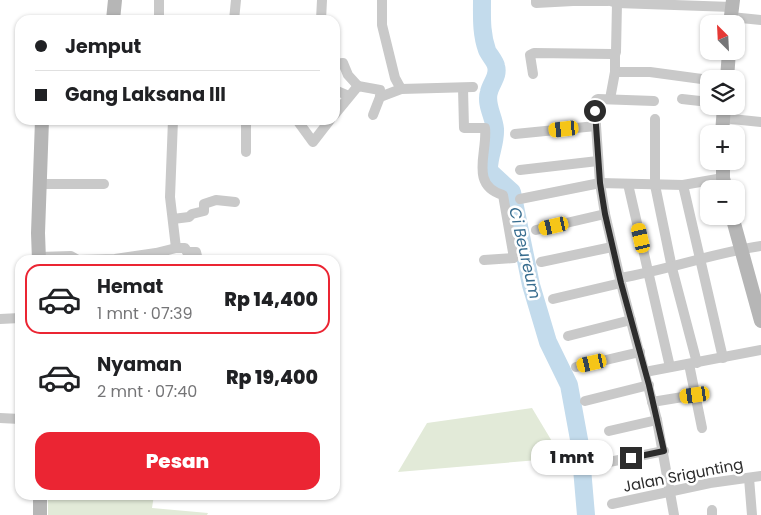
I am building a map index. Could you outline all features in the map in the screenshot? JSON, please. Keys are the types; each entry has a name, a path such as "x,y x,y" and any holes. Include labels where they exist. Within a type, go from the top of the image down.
{"street":[{"path":"114,15 115,0"},
{"path":"159,0 159,15"},
{"path":"234,15 236,0"},
{"path":"321,15 322,0"},
{"path":"382,0 382,25 395,78 401,89"},
{"path":"536,0 536,3 611,1 731,12 761,20"},
{"path":"610,99 615,72 614,55 616,52 611,1"},
{"path":"533,74 530,55 534,53 614,55"},
{"path":"340,63 342,63 348,76 358,86 380,90 380,97 373,115"},
{"path":"615,72 650,72 700,79"},
{"path":"340,108 358,86"},
{"path":"380,97 401,89 468,88 464,128 485,128 486,136 482,170 486,185 498,194 503,195 514,258 484,260"},
{"path":"340,92 349,96"},
{"path":"654,101 596,99 595,111 600,183 605,214 620,281 649,385 664,451 674,515"},
{"path":"682,99 700,101"},
{"path":"734,115 761,122"},
{"path":"655,119 655,185 693,364 695,395 702,428"},
{"path":"39,255 42,125"},
{"path":"173,125 170,197 176,248"},
{"path":"246,125 246,152"},
{"path":"301,125 313,142 326,125"},
{"path":"515,134 596,126"},
{"path":"520,170 598,161"},
{"path":"520,199 600,183 683,186 700,185"},
{"path":"40,184 104,184"},
{"path":"628,184 670,367"},
{"path":"683,186 723,358"},
{"path":"173,219 189,217 192,214 204,212 204,204 216,200 235,202"},
{"path":"536,230 605,214"},
{"path":"734,225 740,249 756,283 761,321"},
{"path":"553,299 740,249 761,246"},
{"path":"541,262 612,247"},
{"path":"148,255 176,248 185,248 187,252 196,252 197,255"},
{"path":"0,319 15,318"},
{"path":"568,336 631,320"},
{"path":"645,372 761,350"},
{"path":"576,367 640,352"},
{"path":"585,401 649,385"},
{"path":"652,402 695,395"},
{"path":"0,418 15,419"},
{"path":"609,431 657,420"},
{"path":"599,464 664,451"},
{"name":"Jalan Srigunting","path":"612,504 710,483 761,476"},
{"path":"749,478 752,515"},
{"path":"40,500 40,515"}],"green space":[{"path":"532,408 562,458 398,472 427,423"},
{"path":"48,500 153,500 152,508 208,513 207,515 48,515"}],"waterway":[{"name":"Ci Beureum","path":"482,0 484,37 487,50 497,70 488,97 495,129 489,171 512,192 531,285 548,342 569,385 580,445 586,515"}],"route":[{"path":"595,111 600,183 605,214 664,451 631,458"}]}
